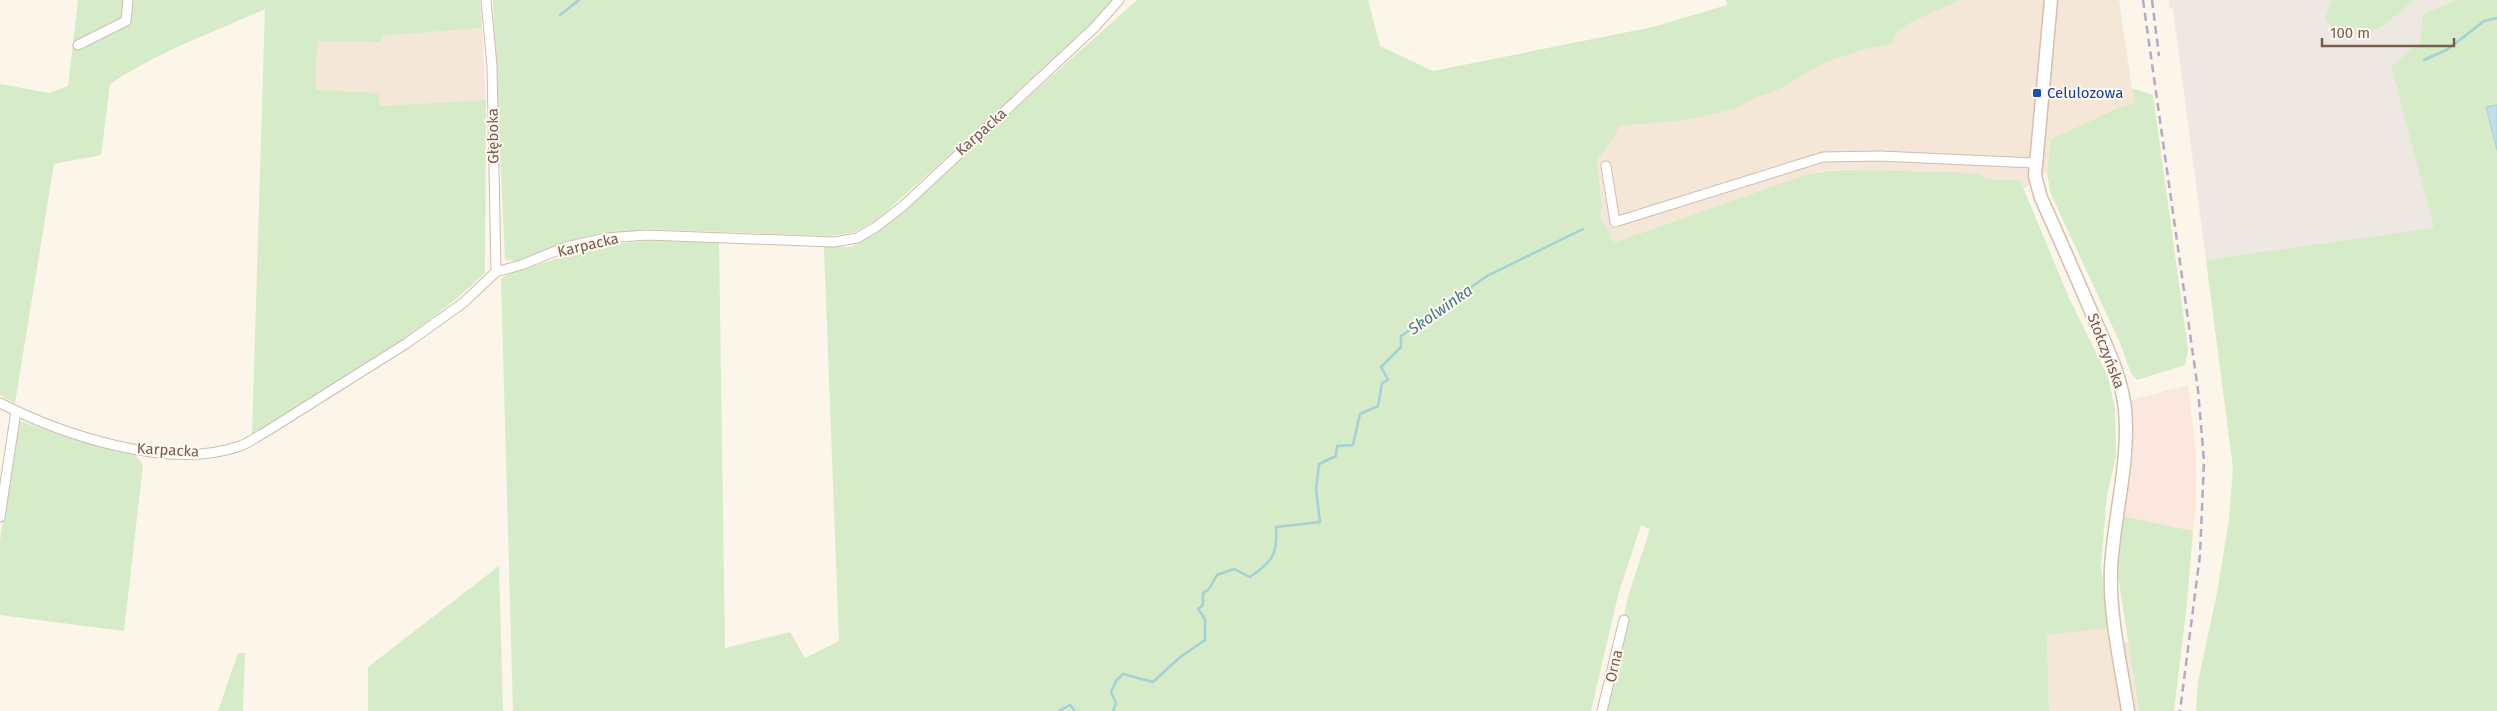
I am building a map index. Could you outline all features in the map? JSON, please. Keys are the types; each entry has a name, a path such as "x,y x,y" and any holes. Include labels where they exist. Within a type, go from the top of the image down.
{"street":[{"path":"78,45 126,21 128,0"},
{"name":"Głęboka","path":"486,0 492,66 496,272"},
{"name":"Karpacka","path":"0,403 85,439 134,449 182,454 216,452 241,446 407,343 463,303 496,272 521,265 566,247 606,238 646,235 685,235 791,242 834,242 857,238 876,227 903,206 1080,41 1119,0"},
{"name":"Stołczyńska","path":"2051,0 2036,163 2037,189 2104,338 2120,385 2126,429 2122,475 2114,522 2111,571 2114,611 2128,711"},
{"path":"1606,166 1615,222 1823,157 1880,156 2036,163"},
{"path":"0,517 16,411"},
{"name":"Orna","path":"1602,711 1624,620"}],"shaded area":[{"path":"1960,0 2119,0 2134,103 2122,106 2051,139 2047,172 2024,189 2020,180 1986,179 1981,174 1851,169 1822,171 1802,176 1613,243 1609,230 1600,219 1602,206 1597,160 1615,137 1619,126 1686,120 1734,109 1757,97 1774,92 1824,63 1862,50 1892,44 1897,32 1912,22"},
{"path":"2169,0 2456,0 2424,14 2420,42 2391,66 2435,229 2206,260 2173,9 2169,7"},
{"path":"482,28 486,100 379,106 380,93 316,90 317,41 381,42 381,36"},
{"path":"2188,385 2196,452 2196,509 2193,531 2122,516 2133,449 2131,400"},
{"path":"2108,628 2129,644 2139,711 2049,711 2047,634"}],"green space":[{"path":"78,0 480,0 482,28 381,36 381,42 317,41 316,90 380,93 379,106 486,100 485,273 431,319 402,340 252,435 265,9 166,52 110,84 101,155 54,164 15,403 0,395 0,84 49,93 68,86"},
{"path":"493,0 1121,0 877,220 855,232 830,236 646,229 574,241 518,261 505,260"},
{"path":"1137,0 1368,0 1380,46 1433,71 1653,27 1727,5 1726,0 1960,0 1912,22 1897,32 1892,44 1862,50 1824,63 1774,92 1757,97 1735,109 1686,120 1619,126 1615,137 1597,160 1602,206 1600,219 1609,230 1613,243 1802,176 1827,171 1865,170 1962,173 1981,174 1986,179 2020,180 2069,298 2108,377 2115,409 2116,456 2107,495 2101,565 2108,628 2047,635 2049,711 1602,711 1628,597 1650,529 1641,525 1618,595 1591,711 513,711 501,279 510,273 602,245 646,241 719,242 725,648 790,632 805,658 839,641 824,247 851,247 875,234"},
{"path":"2332,0 2414,0 2385,24 2362,37 2336,32 2325,19"},
{"path":"2456,0 2497,0 2497,105 2486,108 2497,150 2497,711 2196,711 2198,682 2217,593 2229,519 2233,468 2206,260 2434,228 2391,66 2420,42 2423,14"},
{"path":"2132,88 2153,95 2188,349 2185,365 2137,380 2131,373 2120,343 2050,192 2047,172 2051,139 2122,106 2134,103"},
{"path":"17,420 78,441 133,451 143,465 124,631 0,615 0,541"},
{"path":"2122,516 2193,531 2187,603 2174,711 2139,711 2117,569"},
{"path":"499,566 503,711 368,711 368,667"},
{"path":"238,653 245,653 243,711 218,711"}],"water":[{"path":"2497,105 2497,150 2486,107"}],"waterway":[{"path":"560,15 579,0"},
{"name":"Skolwinka","path":"2424,60 2448,49 2484,21 2497,18"},
{"name":"Skolwinka","path":"1113,711 1116,703 1111,692 1116,681 1123,674 1153,682 1179,658 1205,640 1205,619 1198,609 1203,605 1203,593 1209,589 1217,575 1234,569 1250,577 1264,567 1272,557 1276,545 1276,527 1320,522 1316,489 1319,464 1336,456 1337,446 1353,445 1360,414 1378,406 1382,383 1388,380 1381,367 1401,347 1401,336 1487,276 1583,229"},
{"name":"Skolwinka","path":"1059,711 1070,705 1075,711"}],"railway":[{"path":"2143,0 2198,390 2204,461 2200,555 2180,711"},
{"path":"2152,0 2159,56"}],"place":[{"name":"Celulozowa","path":"2037,93"}]}
